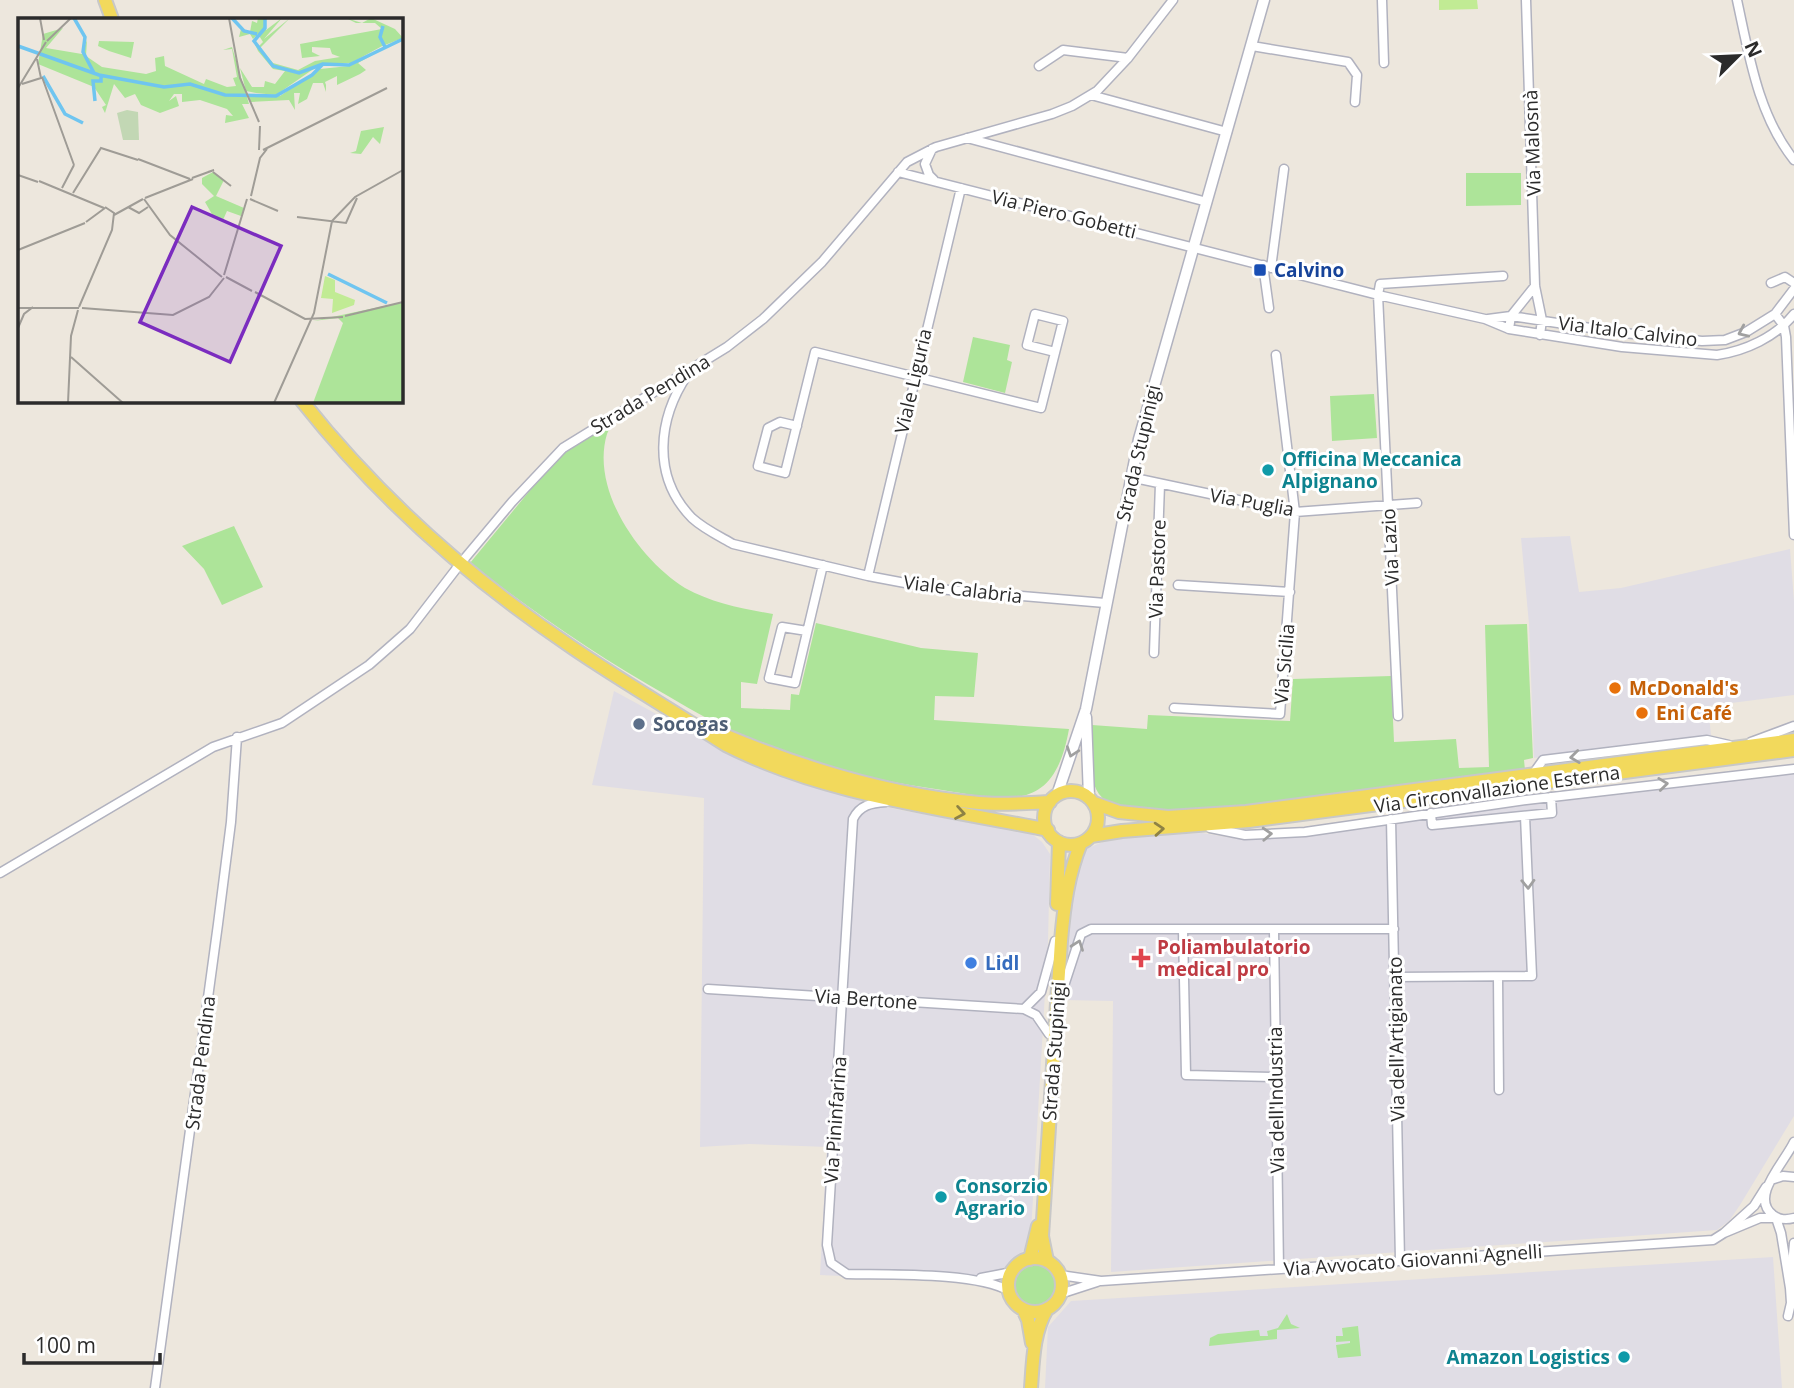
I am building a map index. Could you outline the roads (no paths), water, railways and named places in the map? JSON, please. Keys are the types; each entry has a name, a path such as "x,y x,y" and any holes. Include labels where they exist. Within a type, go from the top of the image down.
{"main road":[{"path":"105,0 111,18"},
{"name":"Via Circonvallazione Esterna","path":"303,402 373,485 460,564 571,647 746,755 896,802 1048,830"},
{"name":"Via Circonvallazione Esterna","path":"689,721 834,775 897,792 982,804 1053,798 1073,791 1119,812 1168,817 1233,813 1739,747 1793,731"},
{"name":"Via Circonvallazione Esterna","path":"1059,842 1074,845 1122,831 1200,826 1352,809 1794,750"},
{"path":"1053,798 1045,816 1048,830 1059,842"},
{"path":"1086,840 1098,820 1091,800"},
{"name":"Strada Stupinigi","path":"1047,1261 1042,1236 1064,900 1071,868 1086,840"},
{"name":"Strada Stupinigi","path":"1030,1259 1038,1234 1059,842"},
{"path":"1031,1388 1040,1322 1060,1294 1062,1284 1060,1275 1047,1261 1030,1259 1012,1272 1009,1291 1028,1320 1034,1351"},
{"path":"1023,1309 1031,1312 1047,1309"}],"street":[{"name":"Strada Pendina","path":"0,873 213,747 282,723 369,665 410,629 512,502 563,448 734,342 794,291 914,157 934,148 1052,114 1091,94 1108,81 1173,0"},
{"name":"Strada Stupinigi","path":"1053,798 1086,709 1130,477 1264,0"},
{"path":"1382,0 1384,63"},
{"name":"Via Malosnà","path":"1526,0 1535,286 1542,320 1540,335"},
{"path":"1737,0 1765,108 1773,129 1794,160"},
{"path":"1252,46 1348,62 1357,75 1355,102"},
{"path":"1039,66 1063,50 1128,58"},
{"path":"1091,94 1227,132"},
{"path":"967,138 1207,202"},
{"path":"934,148 928,154 925,164 934,180"},
{"path":"1269,308 1267,266 1284,169"},
{"name":"Via Piero Gobetti","path":"898,172 1195,246"},
{"name":"Viale Liguria","path":"868,576 961,188"},
{"name":"Via Italo Calvino","path":"1195,246 1378,295 1485,319 1509,329 1622,347 1717,355 1732,353 1754,344 1784,326 1794,314"},
{"path":"1378,295 1380,284 1503,276"},
{"path":"1771,283 1785,277 1794,283"},
{"path":"1509,329 1511,316 1535,286"},
{"name":"Via Italo Calvino","path":"1485,319 1511,316 1624,333 1702,341 1725,340 1746,332 1775,314 1794,289"},
{"name":"Via Lazio","path":"1378,295 1398,716"},
{"path":"797,426 780,422 768,428 758,466 785,473 797,426 815,352 1041,408 1063,321 1035,314 1027,345 1055,352"},
{"path":"1775,314 1784,326 1794,535"},
{"name":"Via Sicilia","path":"1174,708 1280,714 1296,512 1276,355"},
{"name":"Viale Calabria","path":"690,371 676,391 668,410 663,437 665,465 669,480 682,505 701,525 733,544 868,576 937,589 1105,603"},
{"name":"Via Puglia","path":"1130,477 1296,512 1417,503"},
{"name":"Via Pastore","path":"1154,653 1160,484"},
{"path":"807,631 782,627 769,678 794,683 807,631 823,565"},
{"path":"1178,585 1290,592"},
{"name":"Strada Stupinigi","path":"1086,709 1091,800"},
{"name":"Strada Pendina","path":"155,1388 217,937 231,822 237,737"},
{"name":"Via Circonvallazione Esterna","path":"1200,826 1245,835 1305,832 1551,797 1794,769"},
{"name":"Via Circonvallazione Esterna","path":"1431,813 1432,825 1552,813 1551,797"},
{"name":"Via Pininfarina","path":"896,802 866,805 858,810 853,819 827,1245 831,1263 846,1273 972,1279 998,1284 1009,1291"},
{"name":"Via Circonvallazione Esterna","path":"1498,977 1532,976 1525,816"},
{"name":"Via dell'Artigianato","path":"1391,819 1400,1260"},
{"path":"1056,1010 1081,934 1085,931 1394,929"},
{"path":"1183,930 1186,1075 1276,1077"},
{"name":"Via dell'Industria","path":"1274,931 1279,1269"},
{"path":"1049,1034 1036,1015 1024,1009 1041,992 1055,941"},
{"path":"1395,977 1498,977 1499,1090"},
{"name":"Via Bertone","path":"708,989 1024,1009"},
{"path":"1788,1315 1791,1303 1790,1288 1782,1233 1776,1217 1766,1208 1764,1193 1794,1142"},
{"path":"1724,1233 1754,1206 1769,1184 1783,1176 1794,1177"},
{"name":"Via Avvocato Giovanni Agnelli","path":"1060,1275 1101,1281 1713,1240 1760,1218 1794,1218"},
{"path":"1790,1288 1794,1243"},
{"name":"Via Pininfarina","path":"972,1279 1012,1272"},
{"name":"Via Avvocato Giovanni Agnelli","path":"1060,1294 1101,1281"}],"place":[{"name":"Calvino","path":"1260,270"},
{"name":"Officina Meccanica Alpignano","path":"1268,470"},
{"name":"McDonald's","path":"1615,688"},
{"name":"Eni Café","path":"1642,713"},
{"name":"Socogas","path":"639,724"},
{"name":"Poliambulatorio medical pro","path":"1141,958"},
{"name":"Lidl","path":"971,963"},
{"name":"Consorzio Agrario","path":"941,1197"},
{"name":"Amazon Logistics","path":"1624,1357"}]}
